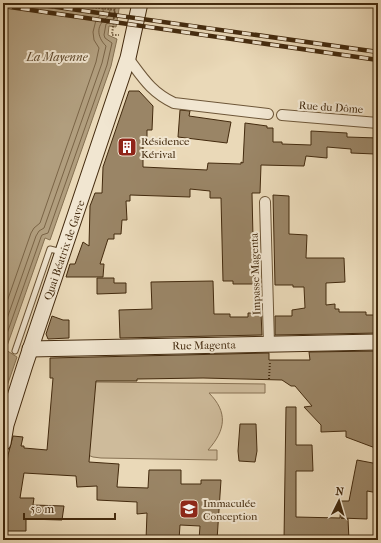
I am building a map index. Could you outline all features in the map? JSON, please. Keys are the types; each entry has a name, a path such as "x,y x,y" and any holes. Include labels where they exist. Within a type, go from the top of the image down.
{"street":[{"name":"Quai Béatrix de Gavre","path":"3,443 6,425 30,348 128,58 140,3"},
{"path":"128,58 152,89 162,97 174,103 268,114"},
{"name":"Rue du Dôme","path":"282,115 378,123"},
{"name":"Impasse Magenta","path":"265,202 269,344"},
{"name":"Rue Magenta","path":"30,348 378,342"}],"lane":[{"path":"15,351 50,249 63,252"}],"path":[{"path":"60,3 115,10 112,35 120,35"},
{"path":"269,379 270,361"}],"shaded area":[{"path":"95,382 265,384 265,393 209,393 215,400 222,414 221,428 214,443 208,450 217,450 217,460 101,458 85,454"}],"water":[{"name":"La Mayenne","path":"3,3 120,3 116,27 109,26 108,35 117,39 111,66 50,240 45,238 7,346 6,350 17,357 6,389 3,388"}],"building":[{"path":"129,91 139,91 153,106 152,130 147,130 147,141 143,141 143,167 207,170 208,163 241,164 241,162 243,163 245,123 273,128 273,142 282,142 282,144 311,145 311,131 347,133 347,137 378,138 378,149 375,149 375,154 351,153 351,149 327,147 327,158 306,156 304,166 261,165 260,193 252,193 254,284 233,284 233,281 223,281 221,198 210,198 210,191 190,189 190,197 130,195 130,201 126,201 127,220 122,220 121,234 114,234 114,239 108,239 100,264 104,264 103,277 66,277 70,264 75,264 83,242 89,246 90,206 95,193 102,193 103,167"},
{"path":"180,110 190,111 189,116 231,122 227,143 178,137"},
{"path":"273,195 289,196 289,234 307,235 306,258 344,258 345,282 326,283 326,305 335,304 335,309 339,309 339,312 366,312 366,315 378,315 378,333 275,335 275,316 292,316 292,310 305,308 304,287 293,287 293,285 275,285"},
{"path":"97,278 114,278 114,283 126,283 126,293 97,294"},
{"path":"213,281 214,314 230,314 230,317 248,317 248,313 261,313 262,335 120,338 119,310 152,309 151,282"},
{"path":"52,316 63,320 69,320 69,338 48,339 46,334"},
{"path":"378,351 378,449 346,437 346,431 321,432 321,425 304,407 312,406 295,386 291,386 282,380 203,378 96,381 89,462 119,464 117,487 148,488 149,470 181,470 181,484 201,484 201,480 221,480 217,540 199,540 200,526 180,525 179,540 146,540 147,513 137,514 137,502 97,500 97,486 77,487 76,476 24,473 20,498 34,498 33,505 64,506 62,520 26,519 26,531 3,531 3,492 8,455 13,436 23,437 21,446 24,446 24,448 47,450 53,378 50,378 50,358 269,353 269,360 310,360 309,352"},
{"name":"Immaculée Conception","path":"286,407 296,407 296,445 312,445 313,471 296,471 296,517 340,518 341,501 349,501 357,460 378,464 378,493 367,491 367,519 341,518 348,519 349,540 284,540"},
{"path":"240,424 256,424 257,451 255,462 239,461 238,451"}],"railway":[{"path":"28,3 378,52"},
{"path":"3,6 378,60"}],"place":[{"name":"Résidence Kérival","path":"127,147"},
{"name":"Immaculée Conception","path":"189,509"}]}
